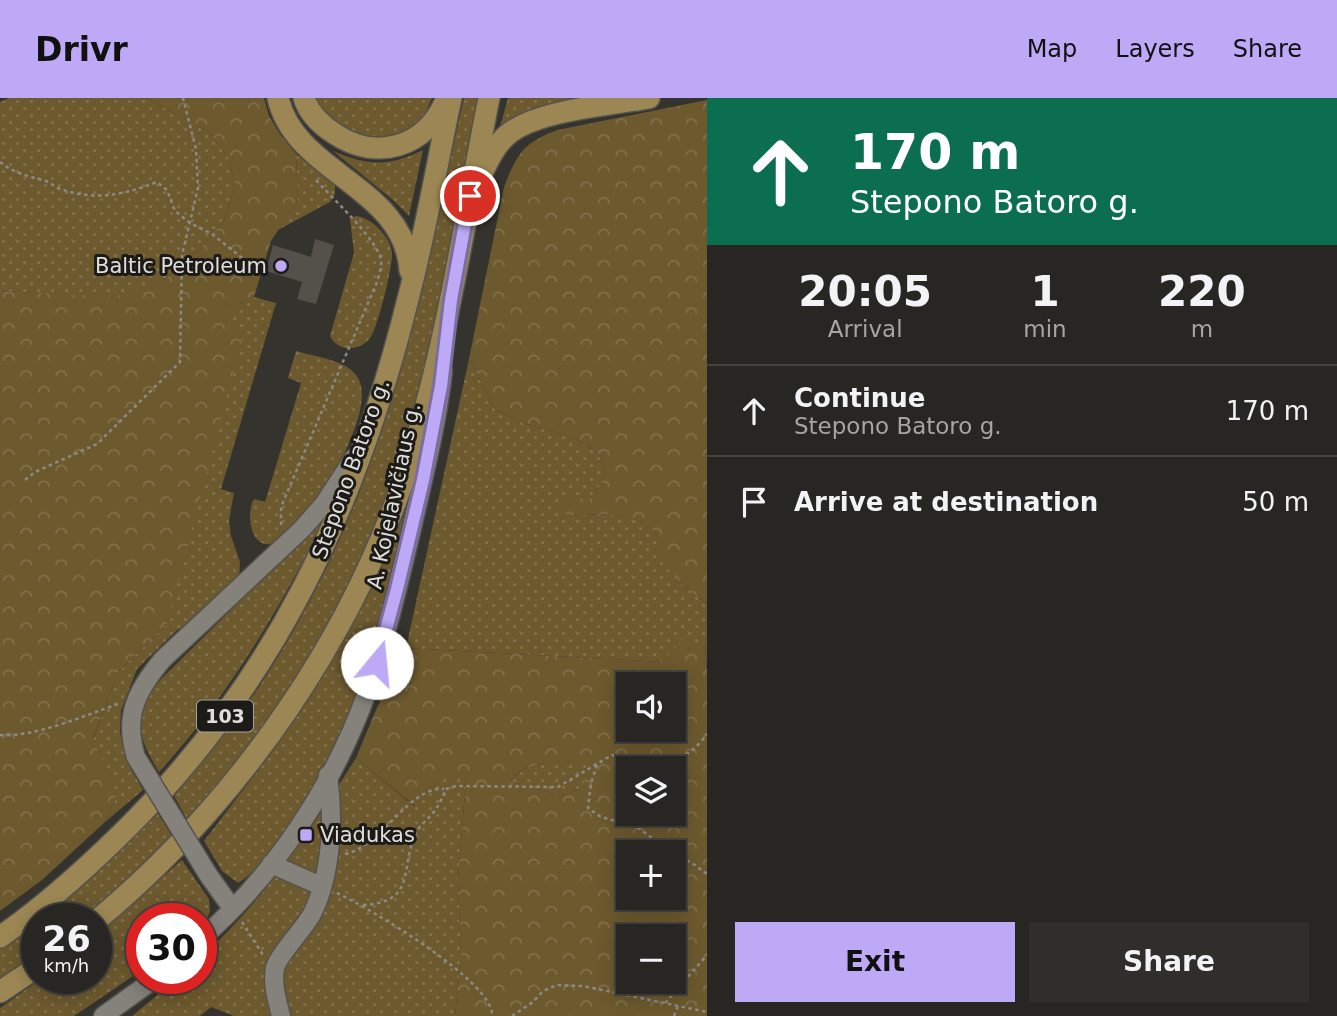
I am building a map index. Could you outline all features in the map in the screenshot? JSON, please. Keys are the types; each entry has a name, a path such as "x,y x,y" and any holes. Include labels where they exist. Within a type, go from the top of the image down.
{"main road":[{"path":"278,98 289,127 304,145 382,210 397,226 408,253 410,294"},
{"path":"304,98 307,108 324,127 345,142 370,149 390,149 408,142 428,128 449,98"},
{"name":"Stepono Batoro g.","path":"0,937 54,897 174,779 217,728 254,675 307,584 331,533 369,434 410,294 449,98"},
{"name":"103","path":"112,906 161,862 215,804 290,705 326,648 360,583 398,494 429,393 451,300 489,98"},
{"path":"470,196 494,150 507,135 520,126 551,115 649,98"},
{"path":"0,992 21,978"}],"street":[{"name":"A. Kojelavičiaus g.","path":"217,928 237,915 302,821 328,775 365,698 383,645 423,480 441,386 451,300"},
{"path":"237,915 209,876 136,757 131,729 136,699 144,681 163,659 290,540 324,504 369,434"},
{"path":"281,1016 275,991 275,965 312,913 328,858 331,797 328,775"},
{"path":"271,864 321,886"},
{"path":"103,1016 134,994"}],"path":[{"path":"25,480 35,472 97,444 180,362 182,255 198,188 196,149 183,98"},
{"path":"0,162 20,175 48,182 59,189 111,197 130,193 157,181 167,190 175,211 190,223 212,234 261,273"},
{"path":"290,540 282,530 279,520 281,507 377,282 382,263 379,251 368,236 307,171"},
{"path":"0,735 10,736 56,725 136,699"},
{"path":"328,858 355,852 369,843 412,802 436,788 558,787 612,755 649,764 682,759 707,734"},
{"path":"598,764 587,808 601,817 636,827 654,840"},
{"path":"363,905 382,904 394,897 405,882 416,833 438,808 446,789"},
{"path":"686,860 707,874"},
{"path":"321,886 363,905 393,923 449,963 486,998 493,1010 492,1016"},
{"path":"237,915 259,947"},
{"path":"665,1003 707,955"},
{"path":"512,1016 533,1002 543,991 557,985 583,986 707,1013"},
{"path":"674,1016 678,1006"}],"green space":[{"path":"9,98 147,98 209,132 229,158 235,186 224,221 198,251 163,281 113,298 0,291 0,102"},
{"path":"147,98 264,98 269,116 296,154 298,200 271,241 254,297 228,308 242,339 167,624 118,672 93,739 117,795 105,822 42,880 0,911 0,291 113,297 163,281 198,251 224,221 235,186 229,158 209,132"},
{"path":"315,98 432,98 423,118 415,125 399,133 373,137 361,136 339,127 330,120"},
{"path":"464,98 478,98 454,231 415,408 394,476 346,589 301,670 248,746 188,821 174,796 239,716 275,662 320,581 346,526 368,469 409,332"},
{"path":"508,98 619,98 498,134"},
{"path":"707,100 707,603 689,590 668,568 655,533 644,524 624,516 569,516 560,508 569,499 590,499 606,476 599,454 574,438 523,423 496,410 469,359 504,187 523,151 536,140 557,130"},
{"path":"423,150 409,216 333,151 357,160 388,162"},
{"path":"296,154 335,185 335,194 330,202 278,230 298,200"},
{"path":"356,216 374,224 384,235 391,247 392,260 373,332 365,343 349,348 338,345 330,336 354,253 350,219"},
{"path":"254,297 276,303 221,489 234,493 229,520 231,536 240,562 239,579 185,628 178,629 137,669 121,710 120,732 127,762 143,790 105,822 117,795 93,740 118,672 167,624 228,308"},
{"path":"296,351 331,360 353,372 358,378 362,394 359,416 350,441 322,492 290,532 268,544 256,538 252,531 251,506 254,499 265,502 301,383 288,378"},
{"path":"469,359 496,410 523,423 574,438 599,454 606,476 590,499 569,499 569,516 624,516 653,530 664,561 673,574 707,603 707,671 705,644 661,662 406,648"},
{"path":"406,503 386,603 370,658 349,712 325,764 284,833 255,870 238,883 222,871 204,841 272,752 319,682 362,601"},
{"path":"328,514 314,549 309,550 241,666 202,721 159,772 145,746 140,724 145,703 152,691"},
{"path":"683,639 705,644 707,1016 455,1016 461,959 458,880 466,779 440,779 415,806 356,758 406,648 661,662","holes":["561,761 589,764 580,788 564,796 511,782 526,768"]},
{"path":"356,758 414,806 440,779 466,779 458,880 461,959 455,1016 234,1016 211,1007 200,1016 132,1016 159,994 217,994 217,942 266,888 304,837"},
{"path":"561,761 590,763 580,788 564,796 511,782 526,768"},
{"path":"158,814 172,836 104,901 61,903"},
{"path":"182,860 209,903 133,903"},
{"path":"126,909 126,981 112,990 112,921"},
{"path":"21,933 21,965 0,980 0,948"},
{"path":"21,993 107,994 74,1016 0,1016 0,1008"}],"building":[{"path":"315,239 334,245 316,304 297,299 302,282 266,271 273,245 311,257"}],"place":[{"name":"Baltic Petroleum","path":"281,266"},
{"name":"Viadukas","path":"306,835"}],"route":[{"path":"377,663 423,480 441,386 451,300 470,196"}]}
